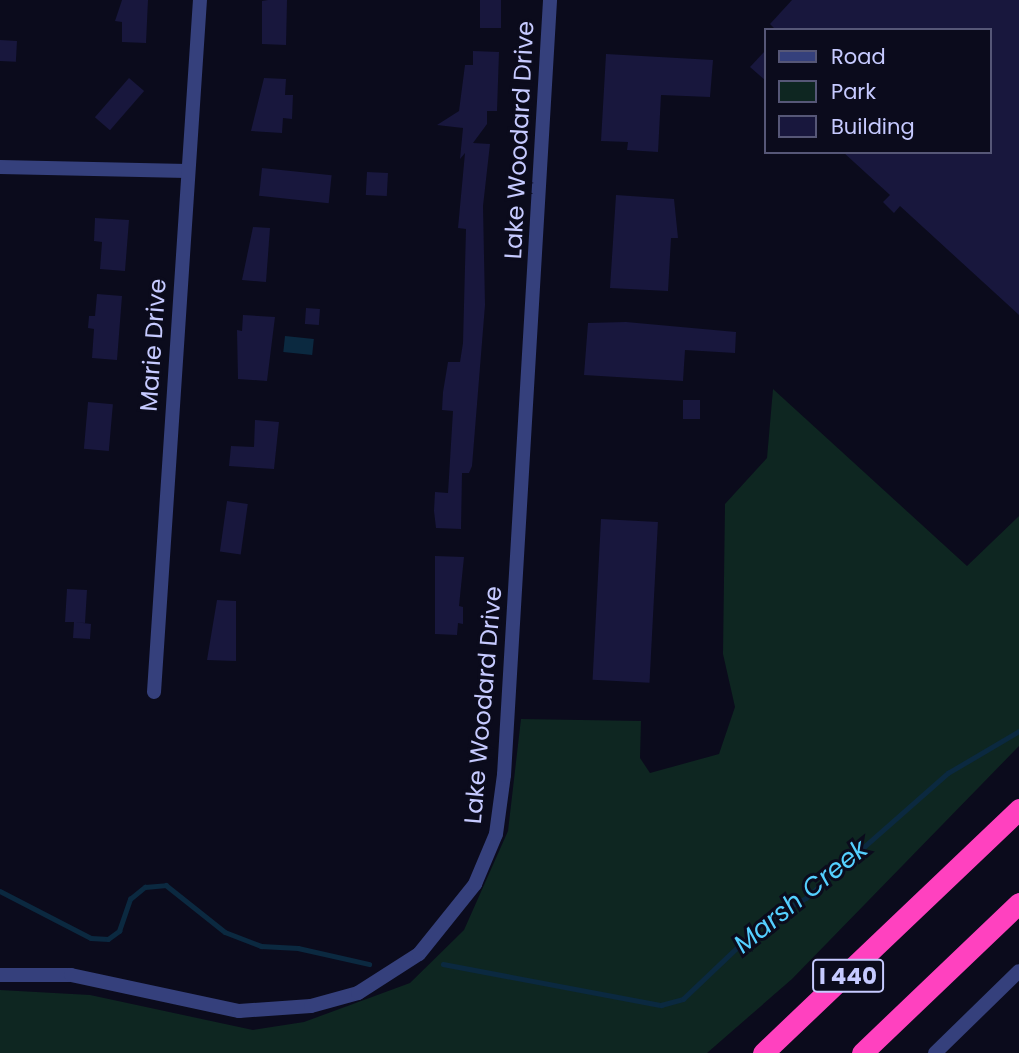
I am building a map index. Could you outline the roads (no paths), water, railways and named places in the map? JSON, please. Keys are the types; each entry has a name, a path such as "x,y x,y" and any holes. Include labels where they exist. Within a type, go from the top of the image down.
{"highway":[{"name":"I 440","path":"763,1053 1019,808"},
{"name":"I 440","path":"862,1053 1019,903"}],"street":[{"name":"Marie Drive","path":"154,692 200,0"},
{"name":"Lake Woodard Drive","path":"0,975 71,975 239,1011 311,1006 358,993 419,954 469,894 496,834 504,775 551,0"},
{"path":"0,166 187,171"},
{"path":"935,1053 1019,971"}],"water":[{"path":"285,336 314,339 312,355 283,352"}],"waterway":[{"name":"Marsh Creek","path":"443,964 661,1005 683,999 767,919 806,898 948,773 1019,731"},
{"name":"Marsh Creek","path":"0,891 91,938 108,939 119,931 130,899 145,887 166,885 225,932 261,946 298,948 369,964"}]}
